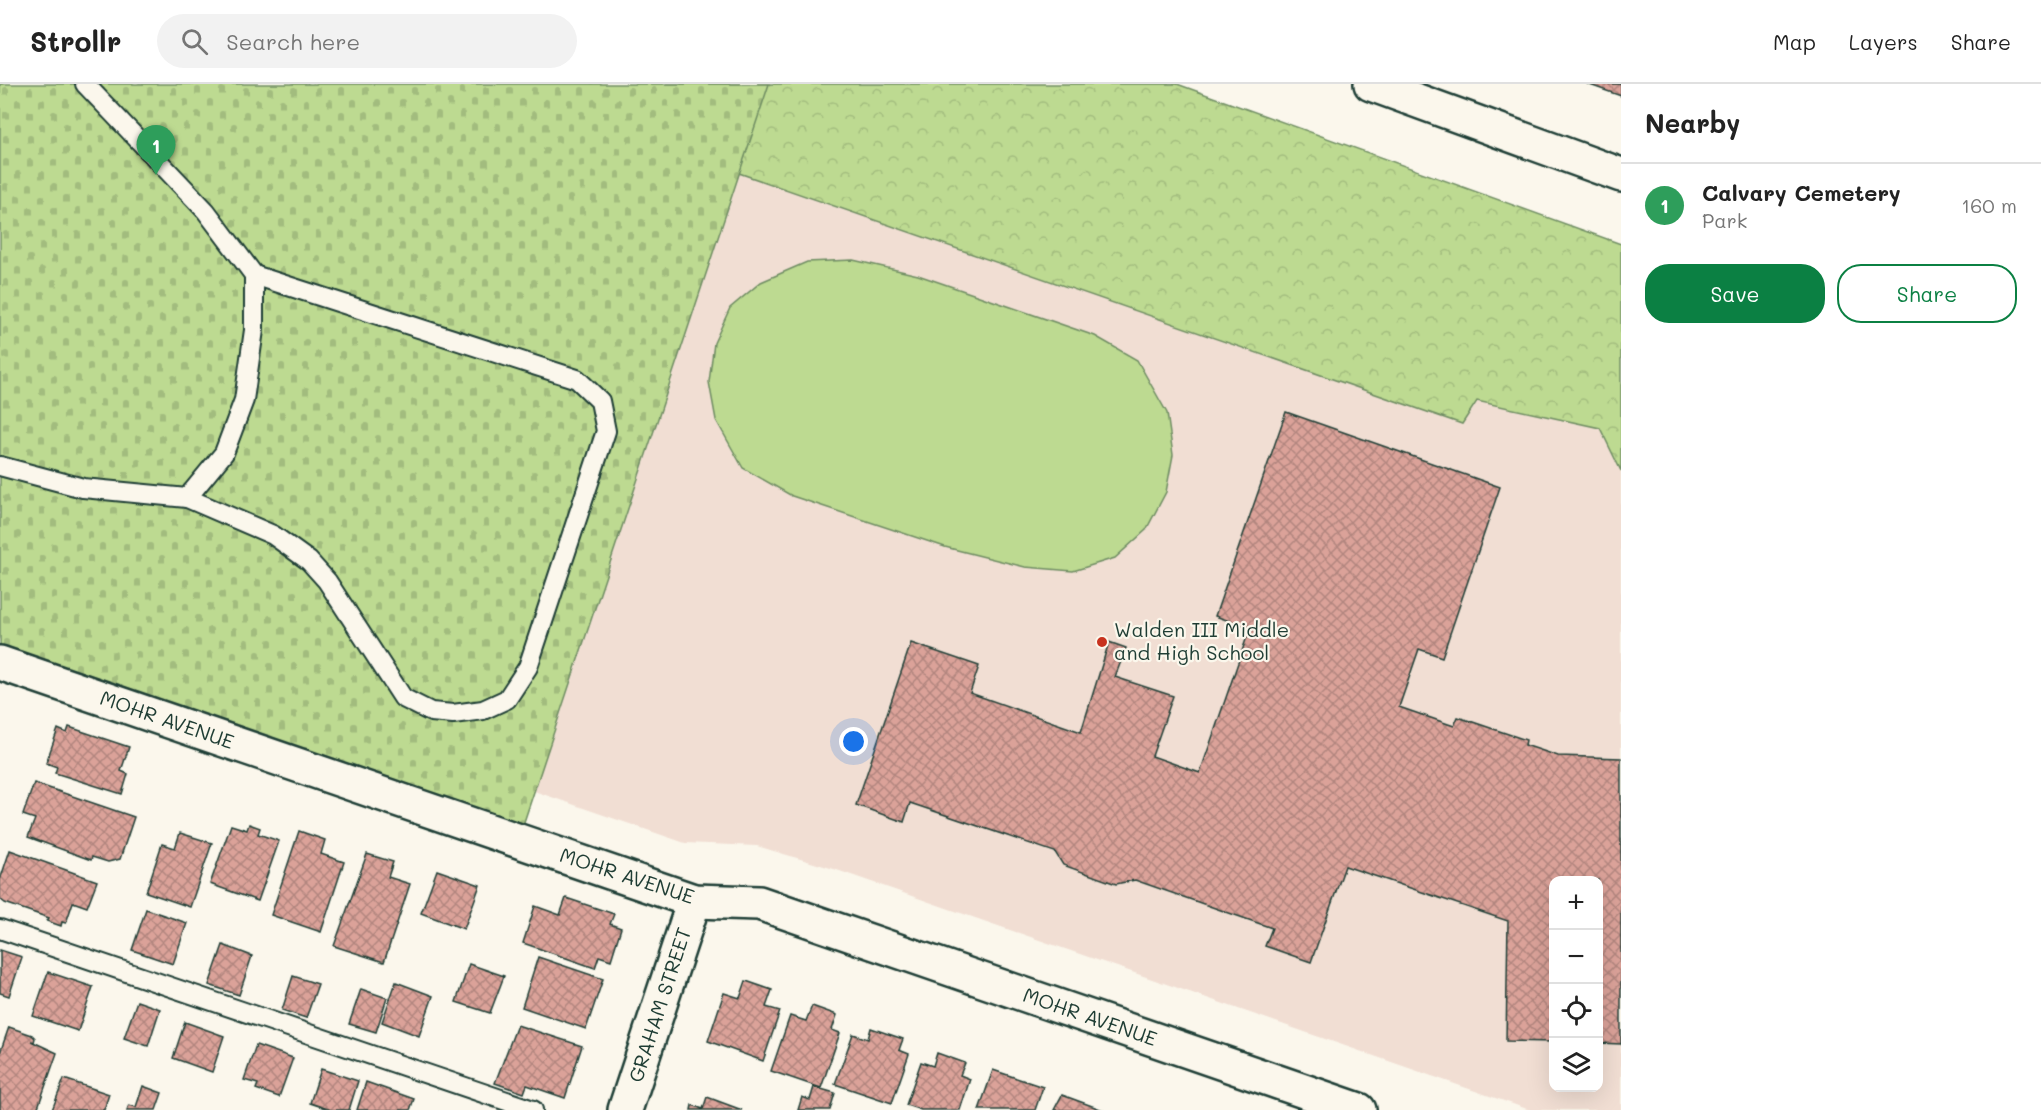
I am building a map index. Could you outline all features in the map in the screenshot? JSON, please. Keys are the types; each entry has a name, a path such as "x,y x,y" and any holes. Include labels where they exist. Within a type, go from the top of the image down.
{"street":[{"path":"1371,84 1621,175"},
{"name":"MOHR AVENUE","path":"0,663 694,901 759,903 1359,1110"},
{"name":"GRAHAM STREET","path":"625,1110 694,901"}],"lane":[{"path":"0,466 83,488 187,498 273,535 309,561 327,581 403,698 431,712 453,714 483,710 507,699 528,667 606,431 600,401 577,379 254,275 206,210 85,84"},
{"path":"187,498 224,453 244,400 254,330 254,275"},
{"path":"0,928 533,1110"}],"shaded area":[{"name":"Walden III Middle and High School","path":"769,84 1177,84 1621,244 1621,1110 1530,1110 834,869 757,846 685,843 534,791"}],"green space":[{"path":"0,84 769,84 518,840 0,663"},
{"path":"667,84 1177,84 1621,244 1621,471 1600,428 1477,401 1462,424 739,173"},
{"path":"853,260 918,275 1095,336 1137,360 1167,413 1173,455 1166,492 1146,530 1115,558 1073,571 1025,567 945,547 792,496 743,468 716,420 709,382 714,343 730,308 761,282 807,262"}],"building":[{"path":"1587,84 1621,84 1621,96"},
{"path":"1286,412 1500,487 1442,657 1419,649 1399,707 1454,726 1458,717 1526,740 1525,745 1558,756 1621,758 1621,1044 1603,1043 1603,876 1549,876 1549,1042 1506,1041 1508,921 1345,866 1311,962 1265,946 1272,928 1135,880 1116,884 1063,865 1055,852 910,803 904,822 856,805 911,643 979,666 970,693 1081,732 1109,642 1126,648 1115,677 1173,696 1152,756 1200,773 1250,628 1215,616"},
{"path":"69,727 129,747 121,771 128,774 122,794 55,773 57,767 46,763 58,729 67,733"},
{"path":"34,783 134,817 120,859 108,862 92,857 91,860 28,837 35,819 23,815"},
{"path":"249,824 260,828 258,834 279,841 258,901 210,884 231,825 247,830"},
{"path":"299,831 325,840 321,854 344,862 321,932 271,915"},
{"path":"180,833 212,843 190,907 146,892 162,844 175,848"},
{"path":"10,850 97,881 87,907 73,902 66,923 62,922 61,926 47,921 49,918 5,903 0,899 0,880"},
{"path":"367,854 393,862 388,877 410,884 384,962 334,946"},
{"path":"437,870 480,885 464,929 421,913"},
{"path":"566,898 614,914 610,924 621,928 611,960 599,956 595,968 523,943 535,906 560,915"},
{"path":"146,909 187,923 173,964 132,950"},
{"path":"223,945 252,956 239,995 209,985"},
{"path":"0,950 22,957 9,996 0,993"},
{"path":"538,957 603,979 586,1029 522,1007"},
{"path":"469,964 504,976 490,1013 456,1002"},
{"path":"48,972 93,987 78,1031 33,1016"},
{"path":"293,976 318,984 306,1018 282,1010"},
{"path":"746,981 772,990 766,1007 780,1011 763,1061 708,1041 724,993 740,998"},
{"path":"396,982 433,996 419,1036 382,1022"},
{"path":"361,989 387,998 376,1032 349,1024"},
{"path":"137,1001 160,1009 148,1046 124,1038"},
{"path":"812,1006 837,1015 832,1030 840,1033 821,1088 771,1071 790,1016 806,1021"},
{"path":"185,1022 224,1036 212,1072 173,1058"},
{"path":"517,1025 582,1046 565,1098 527,1085 524,1093 495,1083"},
{"path":"9,1027 32,1035 35,1038 34,1042 31,1041 57,1053 37,1110 0,1110 0,1053"},
{"path":"871,1028 903,1039 899,1050 909,1054 892,1103 835,1084 853,1034 868,1039"},
{"path":"256,1045 293,1058 279,1097 256,1089 258,1084 244,1080"},
{"path":"937,1053 965,1063 960,1075 970,1079 960,1110 921,1110 906,1105 921,1062 933,1066"},
{"path":"321,1069 358,1081 349,1110 331,1110 310,1103"},
{"path":"993,1070 1043,1087 1035,1110 979,1110"},
{"path":"64,1079 109,1094 104,1110 52,1110"},
{"path":"366,1082 414,1099 410,1110 357,1110"},
{"path":"143,1086 162,1093 156,1110 127,1110 129,1105 136,1107"},
{"path":"814,1087 835,1093 830,1110 798,1110 802,1097 810,1100"},
{"path":"1062,1095 1103,1110 1054,1110"},
{"path":"707,1097 742,1110 691,1110 692,1105 703,1109"}],"place":[{"name":"Calvary Cemetery","path":"156,175"},
{"name":"Walden III Middle and High School","path":"1102,642"}]}
